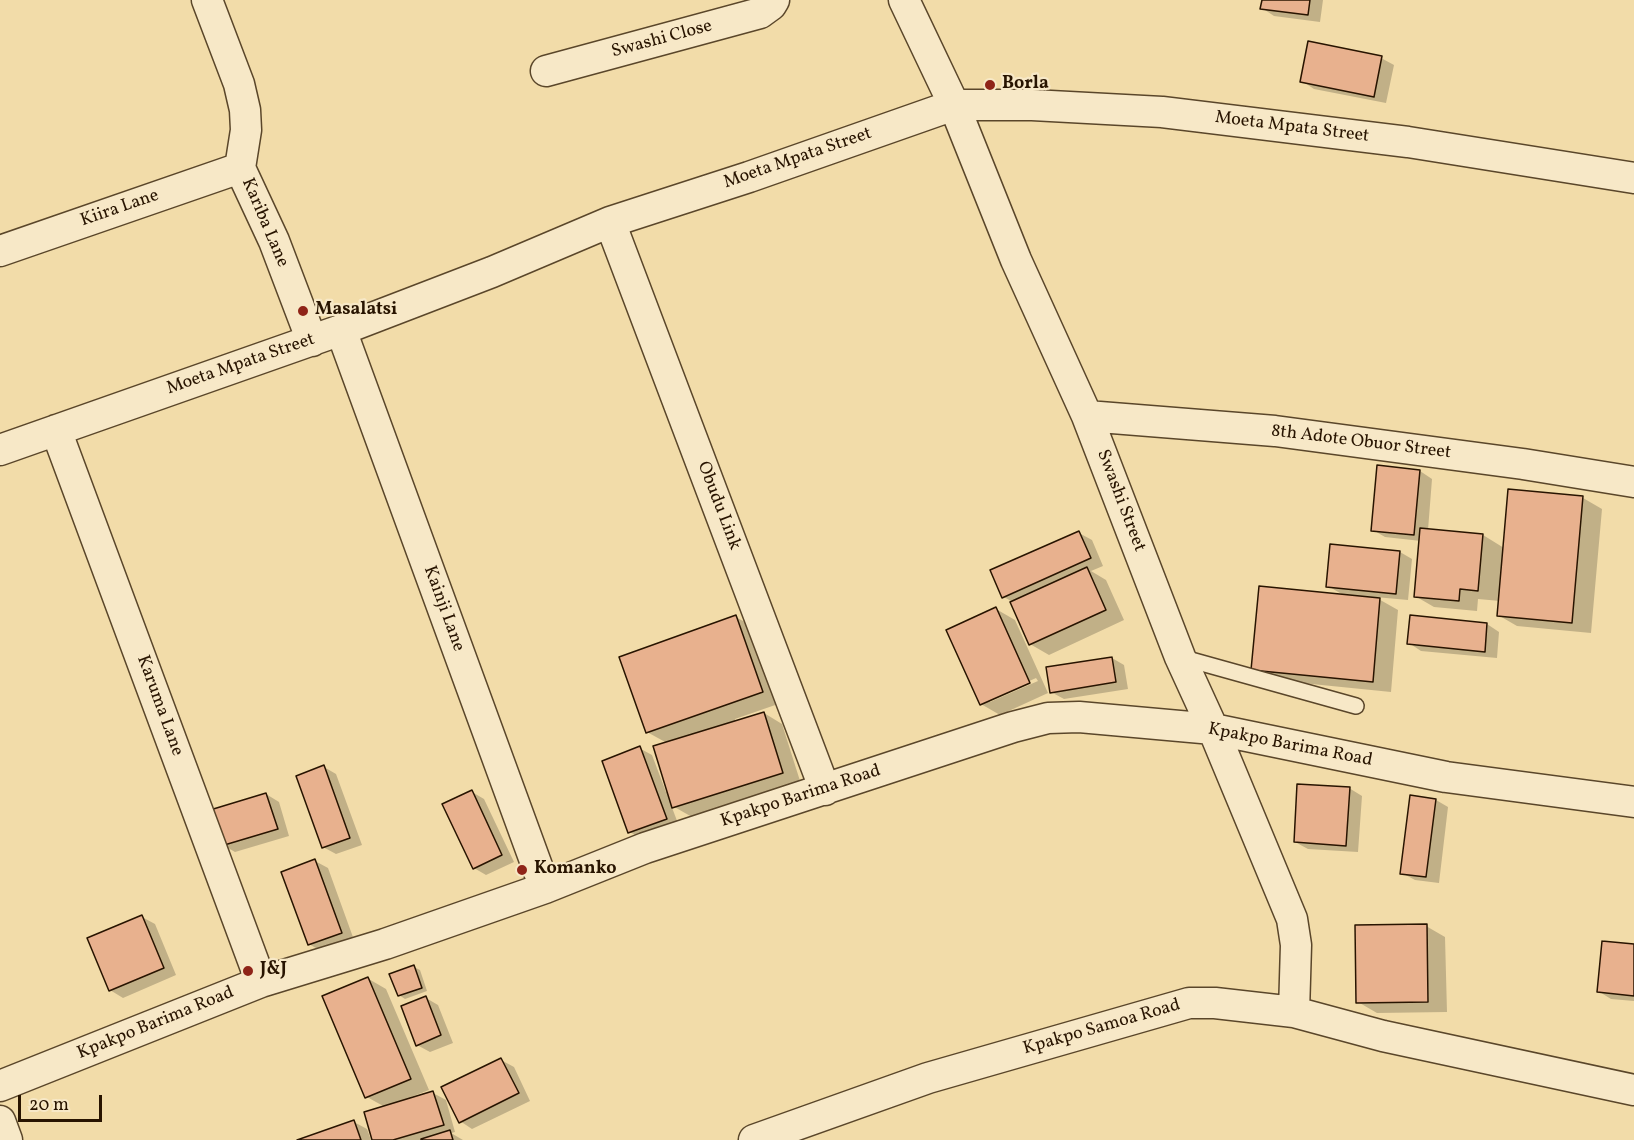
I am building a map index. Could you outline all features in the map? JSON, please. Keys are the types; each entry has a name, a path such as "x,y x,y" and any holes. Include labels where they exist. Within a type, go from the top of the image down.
{"street":[{"name":"Kariba Lane","path":"207,0 239,84 245,110 246,130 240,168 274,241 312,341"},
{"name":"Swashi Close","path":"546,71 760,13 774,0"},
{"name":"Swashi Street","path":"904,0 954,105 1016,260 1087,416 1180,657 1213,729 1292,919 1296,945 1294,1012"},
{"name":"Moeta Mpata Street","path":"0,450 312,341 492,272 610,222 749,177 954,105 1032,105 1162,112 1408,142 1634,178"},
{"name":"Kiira Lane","path":"0,251 240,168"},
{"name":"Obudu Link","path":"610,222 825,790"},
{"name":"Kainji Lane","path":"341,330 545,888"},
{"name":"8th Adote Obuor Street","path":"1087,416 1275,431 1634,482"},
{"name":"Karuma Lane","path":"56,430 261,982"},
{"name":"Kpakpo Barima Road","path":"0,1086 261,982 385,944 545,888 645,848 1013,727 1048,718 1079,717 1213,729 1446,777 1634,802"},
{"name":"Kpakpo Samoa Road","path":"754,1140 928,1078 1189,1003 1215,1003 1294,1012 1383,1036 1634,1089"},
{"path":"0,1121 7,1140"}],"lane":[{"path":"1180,657 1356,706"}],"building":[{"path":"1262,0 1310,0 1308,15 1260,9"},
{"path":"1308,41 1382,56 1374,97 1300,82"},
{"path":"1377,465 1420,470 1414,535 1371,531"},
{"path":"1508,489 1583,496 1572,623 1497,616"},
{"path":"1420,528 1483,534 1478,591 1460,589 1459,601 1414,597"},
{"path":"1079,531 1091,558 1002,598 990,570"},
{"path":"1330,544 1400,551 1396,594 1326,587"},
{"path":"1087,567 1106,610 1029,645 1010,602"},
{"path":"1259,586 1380,598 1373,682 1251,670"},
{"path":"996,607 1030,683 980,705 946,630"},
{"path":"736,615 763,692 646,733 619,657"},
{"path":"1410,615 1487,623 1485,652 1407,644"},
{"path":"1112,657 1116,682 1050,693 1046,667"},
{"path":"764,712 783,773 672,808 653,746"},
{"path":"640,746 667,819 628,833 602,761"},
{"path":"324,765 350,838 322,848 296,776"},
{"path":"1297,784 1350,787 1346,846 1294,842"},
{"path":"472,790 502,855 473,869 442,804"},
{"path":"266,793 278,829 221,846 210,810"},
{"path":"1410,795 1436,799 1426,877 1400,874"},
{"path":"315,859 342,933 308,945 281,872"},
{"path":"142,915 164,968 109,991 87,938"},
{"path":"1427,924 1428,1002 1356,1003 1355,925"},
{"path":"1602,941 1634,944 1634,996 1597,992"},
{"path":"414,965 422,988 398,996 389,974"},
{"path":"368,977 411,1079 365,1098 322,996"},
{"path":"426,996 441,1035 416,1046 401,1006"},
{"path":"501,1058 519,1093 459,1123 441,1087"},
{"path":"433,1091 444,1125 393,1140 372,1140 364,1112"},
{"path":"354,1120 361,1140 297,1140"},
{"path":"450,1130 453,1140 421,1140 421,1139"}],"place":[{"name":"Borla","path":"990,85"},
{"name":"Masalatsi","path":"303,311"},
{"name":"Komanko","path":"522,870"},
{"name":"J&J","path":"248,971"}]}
